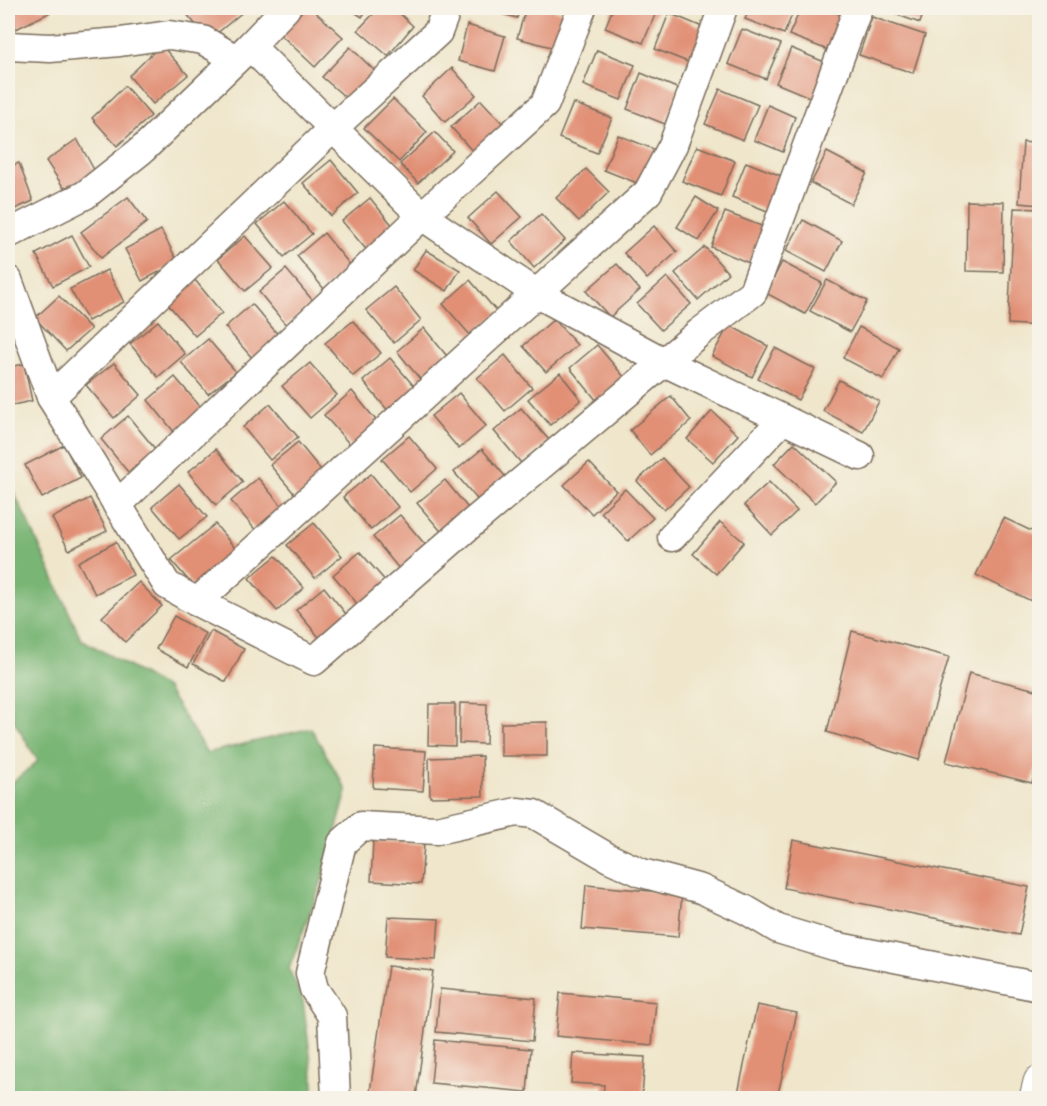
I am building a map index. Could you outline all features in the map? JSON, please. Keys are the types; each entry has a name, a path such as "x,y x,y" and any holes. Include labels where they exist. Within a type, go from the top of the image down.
{"main road":[{"path":"1036,1098 1040,1082"}],"street":[{"path":"8,234 85,195 143,149 242,54 286,8"},
{"path":"51,397 332,129 438,32 447,8"},
{"path":"117,505 422,216 545,104 582,8"},
{"path":"196,602 648,192 673,145 723,8"},
{"path":"8,280 51,397 166,585 314,661 472,523 699,333 753,292 858,8"},
{"path":"8,46 50,48 170,35 203,40 227,54 242,54 332,129 422,216 536,293 664,362 860,456"},
{"path":"672,537 783,419"},
{"path":"336,1098 332,1016 314,989 310,973 342,843 361,826 437,830 518,812 534,814 609,858 642,873 701,889 746,910 778,929 834,946 1040,987"}],"green space":[{"path":"8,481 81,639 166,688 207,753 311,728 347,791 323,878 289,969 303,1001 314,1084 310,1098 8,1098 8,786 38,761 8,711"}],"building":[{"path":"8,8 49,8 51,12 16,29"},
{"path":"190,8 243,8 245,10 209,40 185,12"},
{"path":"305,8 311,8 343,37 315,67 280,34"},
{"path":"348,8 368,8 362,17"},
{"path":"379,8 394,8 413,26 388,56 358,30"},
{"path":"479,8 520,8 517,18"},
{"path":"526,8 547,8 564,12 555,48 517,38"},
{"path":"613,8 658,8 643,43 605,28"},
{"path":"750,8 795,8 784,34 745,19"},
{"path":"801,8 823,8 842,15 828,50 789,35"},
{"path":"878,8 925,8 920,23"},
{"path":"669,13 707,29 693,64 655,49"},
{"path":"872,17 925,35 913,73 859,55"},
{"path":"467,25 505,36 495,71 458,61"},
{"path":"742,29 781,44 766,79 728,64"},
{"path":"161,45 188,75 153,104 129,76"},
{"path":"350,47 377,73 352,103 322,77"},
{"path":"791,48 829,64 814,99 776,83"},
{"path":"597,50 635,65 621,100 583,85"},
{"path":"452,68 476,95 445,122 422,96"},
{"path":"641,73 679,89 665,124 627,109"},
{"path":"125,86 151,116 117,146 92,118"},
{"path":"720,89 758,105 743,140 705,124"},
{"path":"393,99 427,132 399,162 364,128"},
{"path":"481,100 505,126 474,153 451,127"},
{"path":"573,103 612,118 597,153 559,138"},
{"path":"768,105 795,117 783,152 754,140"},
{"path":"435,132 453,151 418,183 400,164"},
{"path":"618,135 656,150 642,185 604,170"},
{"path":"77,139 97,175 64,188 46,161"},
{"path":"1023,142 1040,144 1040,205 1019,203"},
{"path":"697,146 735,161 721,196 682,181"},
{"path":"827,152 867,173 851,204 811,183"},
{"path":"331,160 358,193 331,216 303,183"},
{"path":"746,162 784,177 770,212 732,197"},
{"path":"19,163 33,201 8,212 8,167"},
{"path":"586,169 609,192 579,221 556,198"},
{"path":"498,191 522,217 491,244 468,218"},
{"path":"128,197 147,222 101,258 81,232"},
{"path":"696,197 718,211 699,241 677,227"},
{"path":"370,198 397,231 370,254 342,221"},
{"path":"284,201 312,234 284,257 257,224"},
{"path":"967,201 1004,202 1003,272 966,271"},
{"path":"1014,208 1040,209 1040,326 1008,324"},
{"path":"725,212 764,227 749,263 711,247"},
{"path":"541,214 565,240 534,268 511,241"},
{"path":"803,220 842,241 826,272 786,251"},
{"path":"654,226 677,252 647,279 624,253"},
{"path":"161,230 178,262 142,281 125,249"},
{"path":"324,233 351,266 324,289 297,256"},
{"path":"72,235 89,267 53,286 36,254"},
{"path":"245,236 273,268 245,291 218,259"},
{"path":"705,247 728,273 698,300 675,273"},
{"path":"426,250 460,270 447,291 413,270"},
{"path":"782,262 822,283 805,314 766,293"},
{"path":"617,264 640,290 610,317 586,291"},
{"path":"286,269 314,302 286,325 259,292"},
{"path":"107,270 124,302 88,321 70,289"},
{"path":"667,277 691,304 661,330 637,304"},
{"path":"195,280 222,313 195,336 167,303"},
{"path":"470,280 498,313 471,336 443,304"},
{"path":"827,280 867,301 850,332 810,311"},
{"path":"394,287 421,320 394,343 366,310"},
{"path":"59,296 91,329 66,351 35,318"},
{"path":"252,304 280,337 253,359 225,327"},
{"path":"554,319 577,345 546,372 523,346"},
{"path":"158,321 185,354 158,377 130,344"},
{"path":"353,321 381,353 353,376 325,343"},
{"path":"729,325 768,346 752,377 712,356"},
{"path":"859,327 899,348 883,379 843,358"},
{"path":"424,328 451,361 424,384 397,351"},
{"path":"208,339 236,372 208,394 181,362"},
{"path":"597,345 625,378 597,401 570,368"},
{"path":"775,348 815,369 798,400 758,379"},
{"path":"505,355 532,388 505,411 477,378"},
{"path":"390,358 418,391 390,413 363,381"},
{"path":"114,363 141,395 114,418 86,385"},
{"path":"310,363 337,395 310,418 282,386"},
{"path":"24,364 32,401 8,406 8,367"},
{"path":"560,373 581,400 550,425 528,399"},
{"path":"175,377 203,410 175,433 148,400"},
{"path":"839,380 879,401 863,432 823,411"},
{"path":"352,391 379,424 352,447 324,415"},
{"path":"459,393 486,426 459,449 431,416"},
{"path":"671,396 691,421 650,455 630,430"},
{"path":"270,404 298,437 270,460 243,427"},
{"path":"521,408 549,440 521,463 494,431"},
{"path":"712,411 738,435 713,462 687,439"},
{"path":"128,416 156,450 128,472 101,439"},
{"path":"409,436 437,469 410,492 382,459"},
{"path":"298,442 325,475 298,498 270,465"},
{"path":"794,443 836,482 815,503 774,464"},
{"path":"64,445 81,478 42,498 25,465"},
{"path":"216,449 243,482 216,505 188,472"},
{"path":"482,449 510,482 482,505 454,472"},
{"path":"662,458 689,487 664,510 637,481"},
{"path":"589,462 616,491 592,514 564,485"},
{"path":"371,474 398,507 371,530 343,497"},
{"path":"258,478 286,511 258,533 231,501"},
{"path":"445,480 472,513 445,536 417,503"},
{"path":"769,482 797,511 772,535 744,505"},
{"path":"179,484 207,517 179,539 152,507"},
{"path":"625,489 653,518 628,541 601,512"},
{"path":"90,498 107,531 69,550 52,518"},
{"path":"400,515 428,548 400,570 373,537"},
{"path":"1004,518 1040,535 1040,605 976,575"},
{"path":"720,522 744,542 716,574 693,554"},
{"path":"314,523 342,556 315,578 287,545"},
{"path":"215,524 239,553 195,588 171,560"},
{"path":"116,542 133,575 95,594 78,562"},
{"path":"360,552 388,584 360,607 333,575"},
{"path":"276,556 304,588 277,611 249,578"},
{"path":"139,582 162,606 125,642 102,617"},
{"path":"324,587 351,620 324,643 296,610"},
{"path":"174,616 206,634 188,667 156,649"},
{"path":"211,631 244,649 226,682 193,664"},
{"path":"852,631 949,657 919,760 827,732"},
{"path":"969,673 1040,691 1040,755 1032,783 946,762"},
{"path":"460,703 487,704 486,744 459,743"},
{"path":"429,704 455,704 455,746 428,745"},
{"path":"547,722 547,756 501,756 501,723"},
{"path":"375,748 426,751 423,791 373,788"},
{"path":"482,756 483,796 430,797 429,758"},
{"path":"793,840 1029,887 1019,935 784,888"},
{"path":"373,841 424,844 421,884 371,881"},
{"path":"586,885 682,894 678,937 582,929"},
{"path":"388,917 439,919 436,960 385,957"},
{"path":"388,966 433,971 416,1097 370,1092"},
{"path":"440,989 536,998 532,1041 436,1032"},
{"path":"560,993 656,1002 652,1045 556,1036"},
{"path":"757,1005 797,1013 777,1098 737,1098"},
{"path":"435,1040 531,1049 527,1092 431,1083"},
{"path":"573,1053 645,1057 642,1098 603,1098 604,1085 571,1083"}]}
